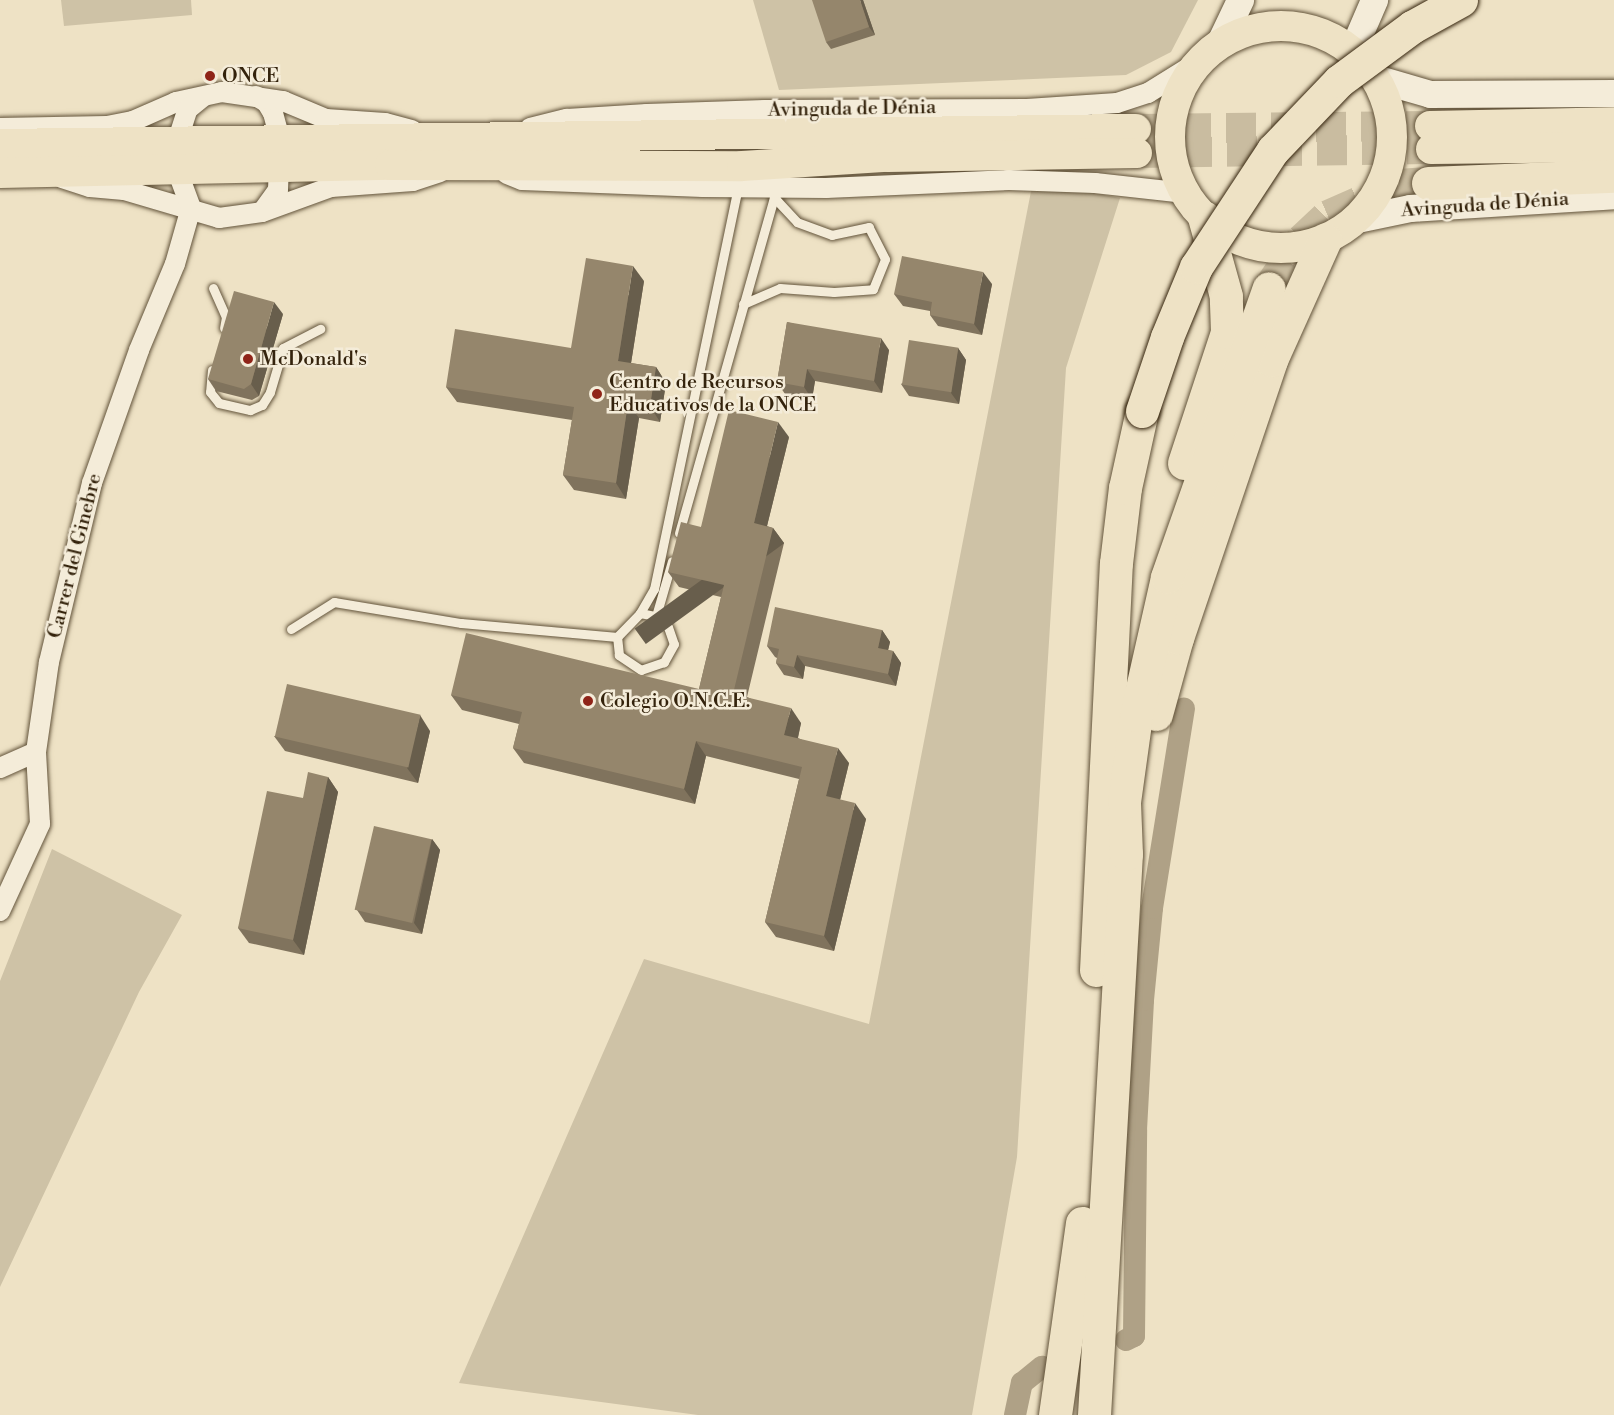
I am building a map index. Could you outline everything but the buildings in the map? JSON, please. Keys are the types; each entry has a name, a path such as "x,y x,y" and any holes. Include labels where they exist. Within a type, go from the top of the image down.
{"highway":[{"path":"1094,1415 1114,854 1116,563 1125,488 1142,411 1167,337 1196,267 1273,150 1339,81 1412,27 1461,0"},
{"path":"1428,183 1614,176"},
{"path":"1055,1415 1082,1223 1133,638 1157,542 1227,332 1226,296 1194,205"},
{"path":"1114,854 1142,767 1177,638 1271,360 1325,240"},
{"path":"1114,854 1124,802 1136,714 1156,618 1190,509 1269,288"},
{"path":"1077,1415 1082,1223"}],"main road":[{"path":"1287,26 1310,29 1352,51 1375,78 1387,103 1393,133 1389,164 1377,194 1357,219 1325,240 1300,247 1266,247 1224,233 1194,205 1172,157 1170,135 1179,92 1210,52 1251,30 1287,26"},
{"path":"1614,122 1430,137 1614,147"},
{"name":"Avinguda de Dénia","path":"280,154 438,137 480,156"},
{"name":"Avinguda de Dénia","path":"0,144 177,156 280,154 480,156 1136,141"},
{"name":"Avinguda de Dénia","path":"0,173 42,172 177,156"}],"street":[{"path":"1210,52 1240,0"},
{"path":"1352,51 1374,0"},
{"name":"Avinguda de Dénia","path":"42,172 90,187 124,190 174,207 191,208 219,218 262,212 331,187 413,181 480,156 567,119 765,110 1027,109 1117,103 1148,93 1210,52"},
{"path":"1375,78 1430,94 1614,93"},
{"name":"Avinguda de Dénia","path":"0,128 107,126 133,121 176,102 222,92 283,100 326,119 384,123 438,137"},
{"path":"191,208 177,156 188,109 206,95"},
{"path":"255,96 267,103 273,113 280,154 278,190 262,212"},
{"name":"Avinguda de Dénia","path":"480,156 522,180 738,187 779,192 1009,180 1095,183 1194,205"},
{"name":"Avinguda de Dénia","path":"1357,219 1410,208 1614,195"},
{"name":"Carrer del Ginebre","path":"0,911 40,824 36,752 49,663 92,483 139,350 175,264 191,208"},
{"path":"0,768 36,752"}],"lane":[{"path":"640,612 656,616 668,627 674,644 663,662 654,668 641,670 629,664 619,655 617,637 640,612 654,589 738,187"},
{"path":"743,304 780,288 834,292 873,289 885,259 869,227 832,235 797,222 779,192"},
{"path":"677,543 743,304 779,192"},
{"path":"213,288 226,317 222,336"},
{"path":"215,358 210,392 219,402 250,410 262,405 270,392 282,348 320,329"},
{"path":"656,616 674,554"},
{"path":"291,629 334,602 461,623 617,637"}],"shaded area":[{"path":"61,0 191,0 192,15 64,26"},
{"path":"753,0 1198,0 1171,52 1126,75 779,90"},
{"path":"1033,181 1120,198 1066,368 1017,1157 972,1415 698,1415 459,1383 644,959 869,1024"},
{"path":"52,849 182,915 139,992 0,1287 0,981"}],"waterway":[{"path":"1126,1340 1134,1336 1136,1130 1143,1000 1152,908 1184,709"},
{"path":"1015,1415 1022,1383 1042,1367"}],"tunnel":[{"path":"1136,129 1430,126"},
{"path":"1137,153 1431,149"},
{"path":"1269,288 1302,240 1328,216 1399,185 1428,183"}],"place":[{"name":"ONCE","path":"210,76"},
{"name":"McDonald's","path":"248,359"},
{"name":"Centro de Recursos Educativos de la ONCE","path":"597,394"},
{"name":"Colegio O.N.C.E.","path":"588,701"}]}
